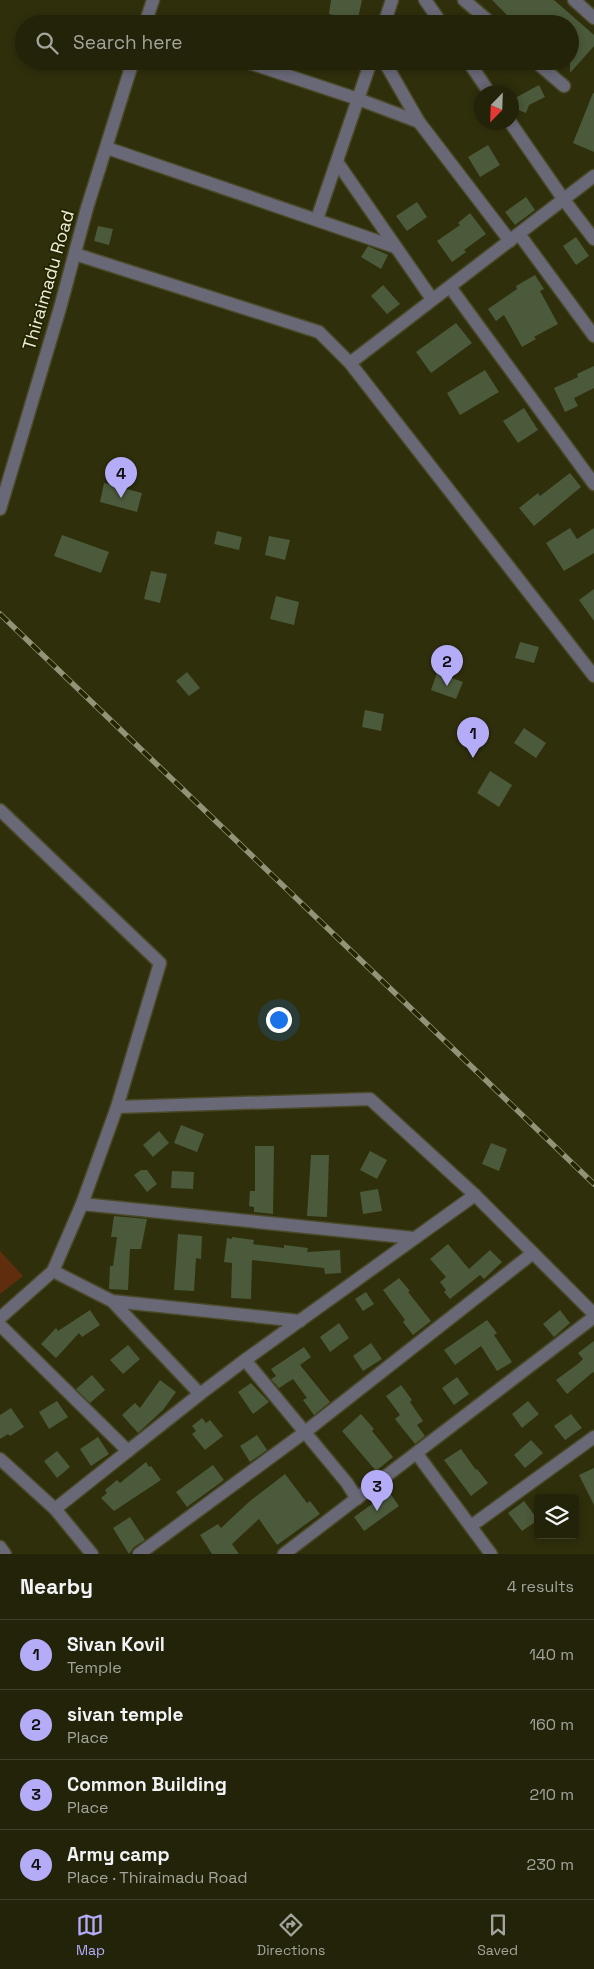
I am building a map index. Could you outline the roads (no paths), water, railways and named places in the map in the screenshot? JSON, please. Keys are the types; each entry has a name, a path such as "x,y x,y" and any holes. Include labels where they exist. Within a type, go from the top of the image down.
{"street":[{"path":"148,15 153,0"},
{"path":"387,15 392,0"},
{"path":"425,0 436,15"},
{"path":"464,0 482,15"},
{"path":"574,0 594,18"},
{"name":"Thiraimadu Road","path":"0,509 74,254 130,70"},
{"path":"271,70 419,122"},
{"path":"317,219 368,70"},
{"path":"389,70 419,122 594,336"},
{"path":"474,70 484,85"},
{"path":"545,70 564,86"},
{"path":"516,130 564,200 594,239"},
{"path":"107,148 317,219 395,248"},
{"path":"337,162 432,300"},
{"path":"350,363 594,176"},
{"path":"74,254 319,332 350,363 594,676"},
{"path":"450,287 594,484"},
{"path":"0,810 160,963 117,1107 82,1204 53,1271 0,1318"},
{"path":"117,1107 370,1099 475,1195 594,1315 417,1454 284,1554"},
{"path":"55,1510 245,1360 475,1195"},
{"path":"82,1204 414,1238"},
{"path":"138,1554 305,1432 533,1253"},
{"path":"53,1271 112,1301 200,1394"},
{"path":"112,1301 300,1320"},
{"path":"0,1325 128,1451"},
{"path":"245,1360 347,1482 357,1499"},
{"path":"471,1526 594,1437"},
{"path":"417,1454 491,1554"},
{"path":"0,1459 55,1510 92,1554"},
{"path":"0,1547 5,1554"}],"railway":[{"path":"0,614 594,1184"}],"place":[{"name":"Army camp","path":"121,498"},
{"name":"sivan temple","path":"447,686"},
{"name":"Sivan Kovil","path":"473,758"},
{"name":"Common Building","path":"377,1511"}]}
